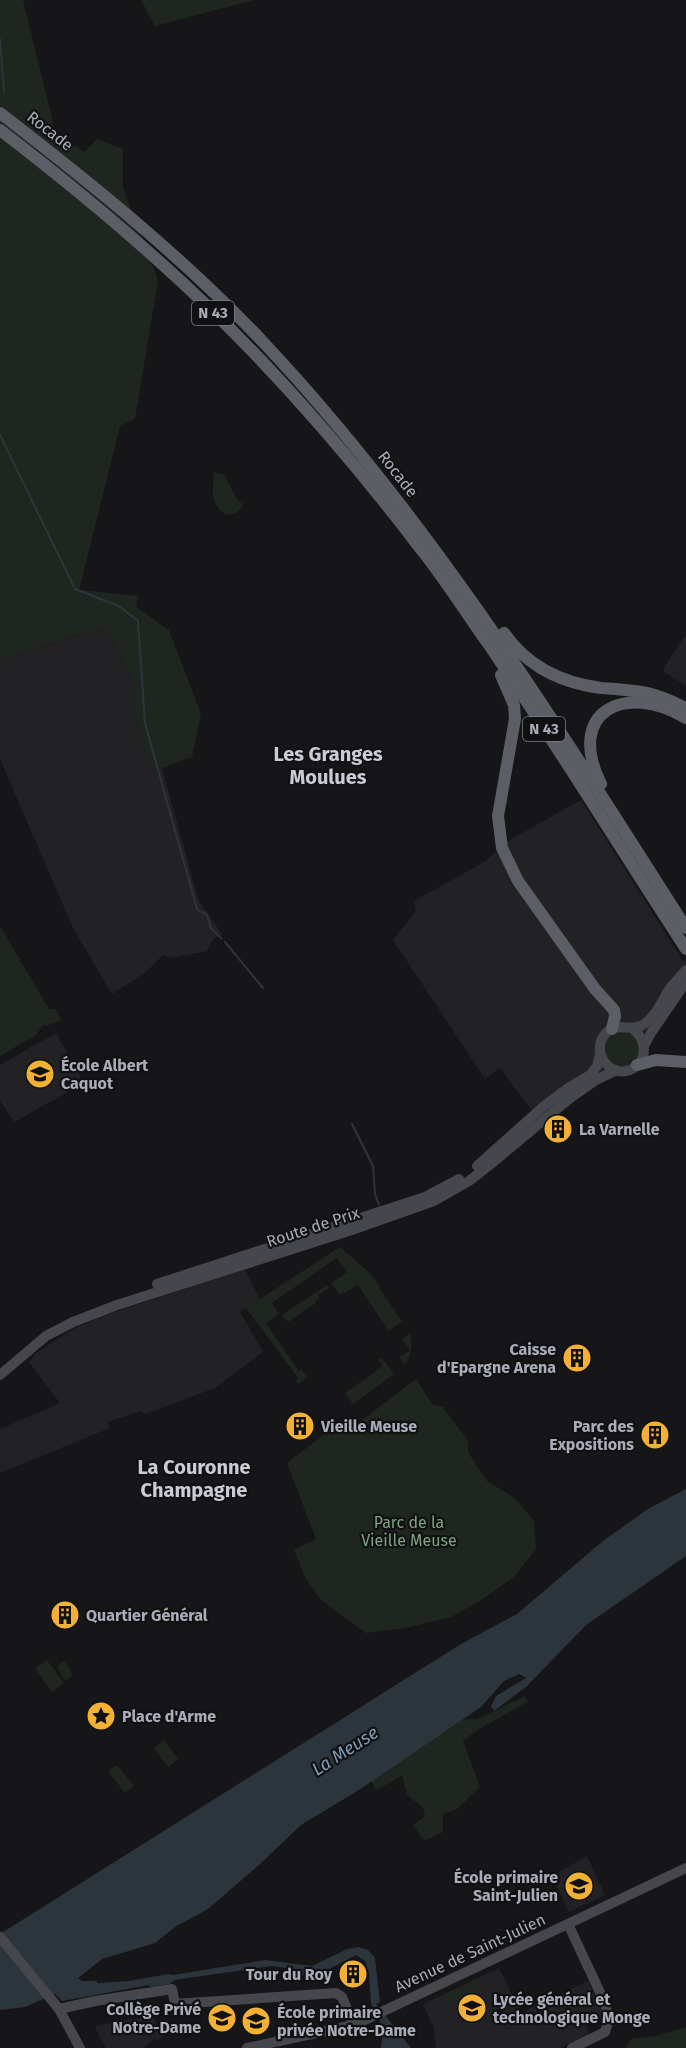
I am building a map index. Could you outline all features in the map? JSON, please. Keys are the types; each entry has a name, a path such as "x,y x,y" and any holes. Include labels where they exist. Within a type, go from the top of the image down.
{"highway":[{"name":"Rocade","path":"0,113 71,168 172,253 264,343 367,460 428,538 481,612 686,928"},
{"name":"N 43","path":"0,130 65,180 163,265 253,352 344,453 444,581 528,703 683,945"},
{"path":"444,581 493,660 514,705 514,735 498,816 502,848 518,880 595,989 614,1010 612,1029"},
{"path":"481,612 495,621 511,644 524,657 558,677 600,687 649,693 686,708"},
{"path":"627,836 590,758 590,741 595,723 605,712 617,705 630,702 649,702 686,718"},
{"path":"637,1065 656,1060 686,1062"}],"main road":[{"path":"633,1029 649,1021 686,970"},
{"path":"637,1065 642,1060 644,1046 651,1033 686,982"},
{"path":"612,1029 619,1026 633,1029 639,1034 644,1046"},
{"name":"Route de Prix","path":"0,1368 44,1333 72,1316 166,1281 425,1197 462,1177 568,1088 590,1075 597,1066 602,1039 612,1029"},
{"path":"600,1054 606,1064 616,1070"},
{"name":"Route de Prix","path":"0,1375 46,1336 78,1320 159,1291 358,1228 434,1201 469,1181 492,1164 569,1099 596,1080 616,1070 624,1071 637,1065"},
{"name":"Avenue de Saint-Julien","path":"247,2048 354,2025 686,1868"},
{"path":"568,1924 605,2003 609,2019 605,2032 572,2048"},
{"path":"0,1937 59,2009 80,2048"},
{"path":"59,2009 172,1989 175,2004 336,1993 342,1997 354,2025"}],"shaded area":[{"path":"106,630 136,687 136,720 154,770 162,768 198,899 222,934 214,938 204,952 169,958 163,955 146,972 112,994 73,928 0,759 0,660 86,633"},
{"path":"686,634 686,686 663,671"},
{"path":"581,800 683,961 686,960 686,990 650,1038 640,1068 596,1085 543,1126 500,1068 485,1079 393,940 416,911 414,901 484,862 513,838"},
{"name":"École Albert Caquot","path":"56,1033 84,1083 14,1122 0,1100 0,1065"},
{"path":"245,1269 260,1300 240,1312 263,1352 215,1388 146,1414 140,1411 108,1422 110,1428 0,1473 0,1429 60,1403 29,1362 35,1354 73,1329 103,1316"},
{"name":"École primaire Saint-Julien","path":"587,1856 605,1895 569,1912 552,1876"},
{"name":"Lycée général et technologique Monge","path":"499,1968 521,2013 588,1981 605,2017 586,2026 589,2034 560,2048 436,2048 434,2028 423,2004"},
{"path":"152,2016 163,2036 157,2040 155,2038 143,2048 106,2048 95,2028 97,2025"}],"green space":[{"path":"0,0 23,0 53,122 51,131 84,152 97,139 123,149 123,188 158,280 135,419 120,426 79,590 138,596 136,607 169,630 201,714 192,757 154,771 136,720 136,687 106,630 85,633 0,660"},
{"path":"141,0 254,0 155,26"},
{"path":"214,472 224,475 243,505 236,513 226,515 217,506 213,491"},
{"path":"0,926 49,1009 55,1009 62,1020 46,1026 44,1024 36,1035 0,1056"},
{"path":"622,1031 634,1037 640,1049 634,1061 622,1067 610,1061 604,1049 610,1037"},
{"path":"340,1247 373,1276 402,1321 389,1331 358,1285 340,1295 331,1283 347,1272 337,1258 272,1303 279,1314 266,1323 299,1371 301,1369 307,1377 298,1384 296,1381 298,1378 246,1308"},
{"path":"327,1285 329,1288 318,1295 316,1303 288,1322 282,1315"},
{"path":"410,1333 411,1350 405,1365 399,1357 410,1350 402,1339"},
{"path":"382,1358 394,1374 353,1404 345,1393 383,1366 378,1360"},
{"name":"Parc de la Vieille Meuse","path":"416,1379 433,1405 443,1407 468,1441 468,1452 487,1481 515,1498 534,1521 536,1549 514,1577 478,1602 451,1617 405,1628 366,1633 320,1599 306,1579 294,1550 316,1539 287,1463 335,1426 344,1434"},
{"path":"47,1660 64,1683 52,1692 35,1668"},
{"path":"65,1661 73,1676 65,1681 57,1666"},
{"path":"525,1696 528,1702 479,1729 463,1741 480,1787 457,1809 443,1814 443,1832 424,1841 413,1825 425,1816 423,1808 407,1795 402,1775 376,1791 369,1776 446,1720 478,1719"},
{"path":"164,1740 178,1759 168,1767 154,1748"},
{"path":"117,1765 134,1786 125,1793 108,1771"},
{"path":"478,1979 482,1988 467,1993 464,1985"},
{"path":"458,1988 462,1997 448,2003 444,1994"},
{"path":"686,2027 686,2048 626,2048 631,2039 655,2036"}],"water":[{"name":"La Meuse","path":"686,1489 686,1556 586,1625 527,1686 494,1711 491,1706 496,1696 526,1678 519,1674 504,1681 481,1707 359,1790 301,1825 208,1909 175,1927 155,1943 102,1959 78,1978 82,1981 97,1981 97,1983 129,1981 265,1960 312,1966 347,1949 359,1947 368,1950 375,1958 380,2002 376,2004 411,2048 381,2048 383,2028 371,2004 369,1972 365,1961 356,1955 320,1974 303,1975 293,1969 271,1966 174,1980 170,1984 150,1987 149,1985 62,2001 55,1994 25,2007 0,2010 0,1934 461,1644 517,1614 603,1541 648,1509"}],"waterway":[{"path":"0,39 4,92"},
{"path":"0,435 75,589 119,606 138,621 145,723 197,909 207,915 211,928 221,938"},
{"path":"225,942 263,988"},
{"path":"352,1124 373,1166 375,1194 379,1205"}],"place":[{"name":"École Albert Caquot","path":"40,1074"},
{"name":"La Varnelle","path":"558,1129"},
{"name":"Caisse d'Epargne Arena","path":"577,1358"},
{"name":"Vieille Meuse","path":"300,1426"},
{"name":"Parc des Expositions","path":"655,1435"},
{"name":"Quartier Général","path":"65,1615"},
{"name":"Place d'Arme","path":"101,1716"},
{"name":"École primaire Saint-Julien","path":"579,1886"},
{"name":"Tour du Roy","path":"353,1974"},
{"name":"Lycée général et technologique Monge","path":"472,2008"},
{"name":"Collège Privé Notre-Dame","path":"222,2018"},
{"name":"École primaire privée Notre-Dame","path":"256,2021"}],"district":[{"name":"Les Granges Moulues","path":"328,766"},
{"name":"La Couronne Champagne","path":"194,1478"}]}
